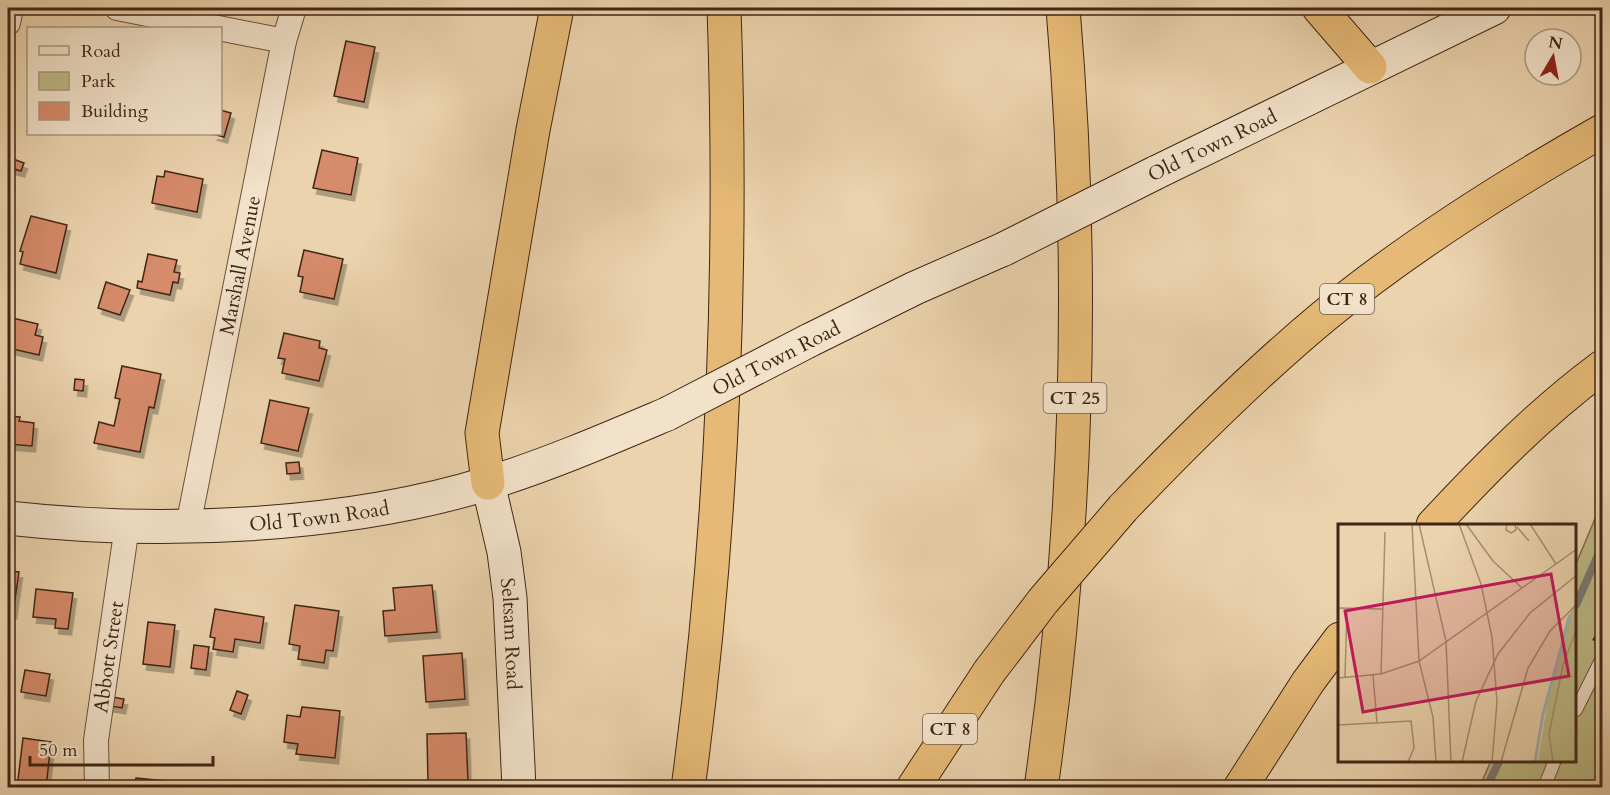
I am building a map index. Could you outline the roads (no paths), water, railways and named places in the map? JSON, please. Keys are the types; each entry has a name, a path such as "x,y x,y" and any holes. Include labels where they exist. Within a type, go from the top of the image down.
{"highway":[{"path":"488,483 482,433 533,130 557,8"},
{"path":"688,788 708,600 722,396 727,196 724,8"},
{"name":"CT 25","path":"1041,788 1060,638 1075,399 1076,230 1063,8"},
{"path":"1319,8 1370,67"},
{"name":"CT 8","path":"913,788 989,672 1043,602 1124,508 1192,436 1257,374 1324,316 1469,211 1602,131"},
{"path":"1434,524 1468,488 1570,392 1602,367"},
{"path":"1240,788 1308,682 1338,642"}],"main road":[{"name":"Old Town Road","path":"8,518 188,526 359,511 435,497 488,483 548,463 667,414 915,288 1004,249 1494,8"},
{"name":"Seltsam Road","path":"488,483 504,552 510,598 519,788"}],"street":[{"path":"8,23 11,8"},
{"path":"117,8 213,27"},
{"name":"Marshall Avenue","path":"188,526 284,41 294,8"},
{"path":"222,29 284,41"},
{"name":"Abbott Street","path":"97,788 96,740 127,525"}],"lane":[{"path":"1577,706 1602,658"},
{"path":"1544,788 1554,762"}],"waterway":[{"path":"1577,603 1602,546"},
{"path":"1486,788 1499,762"}]}
